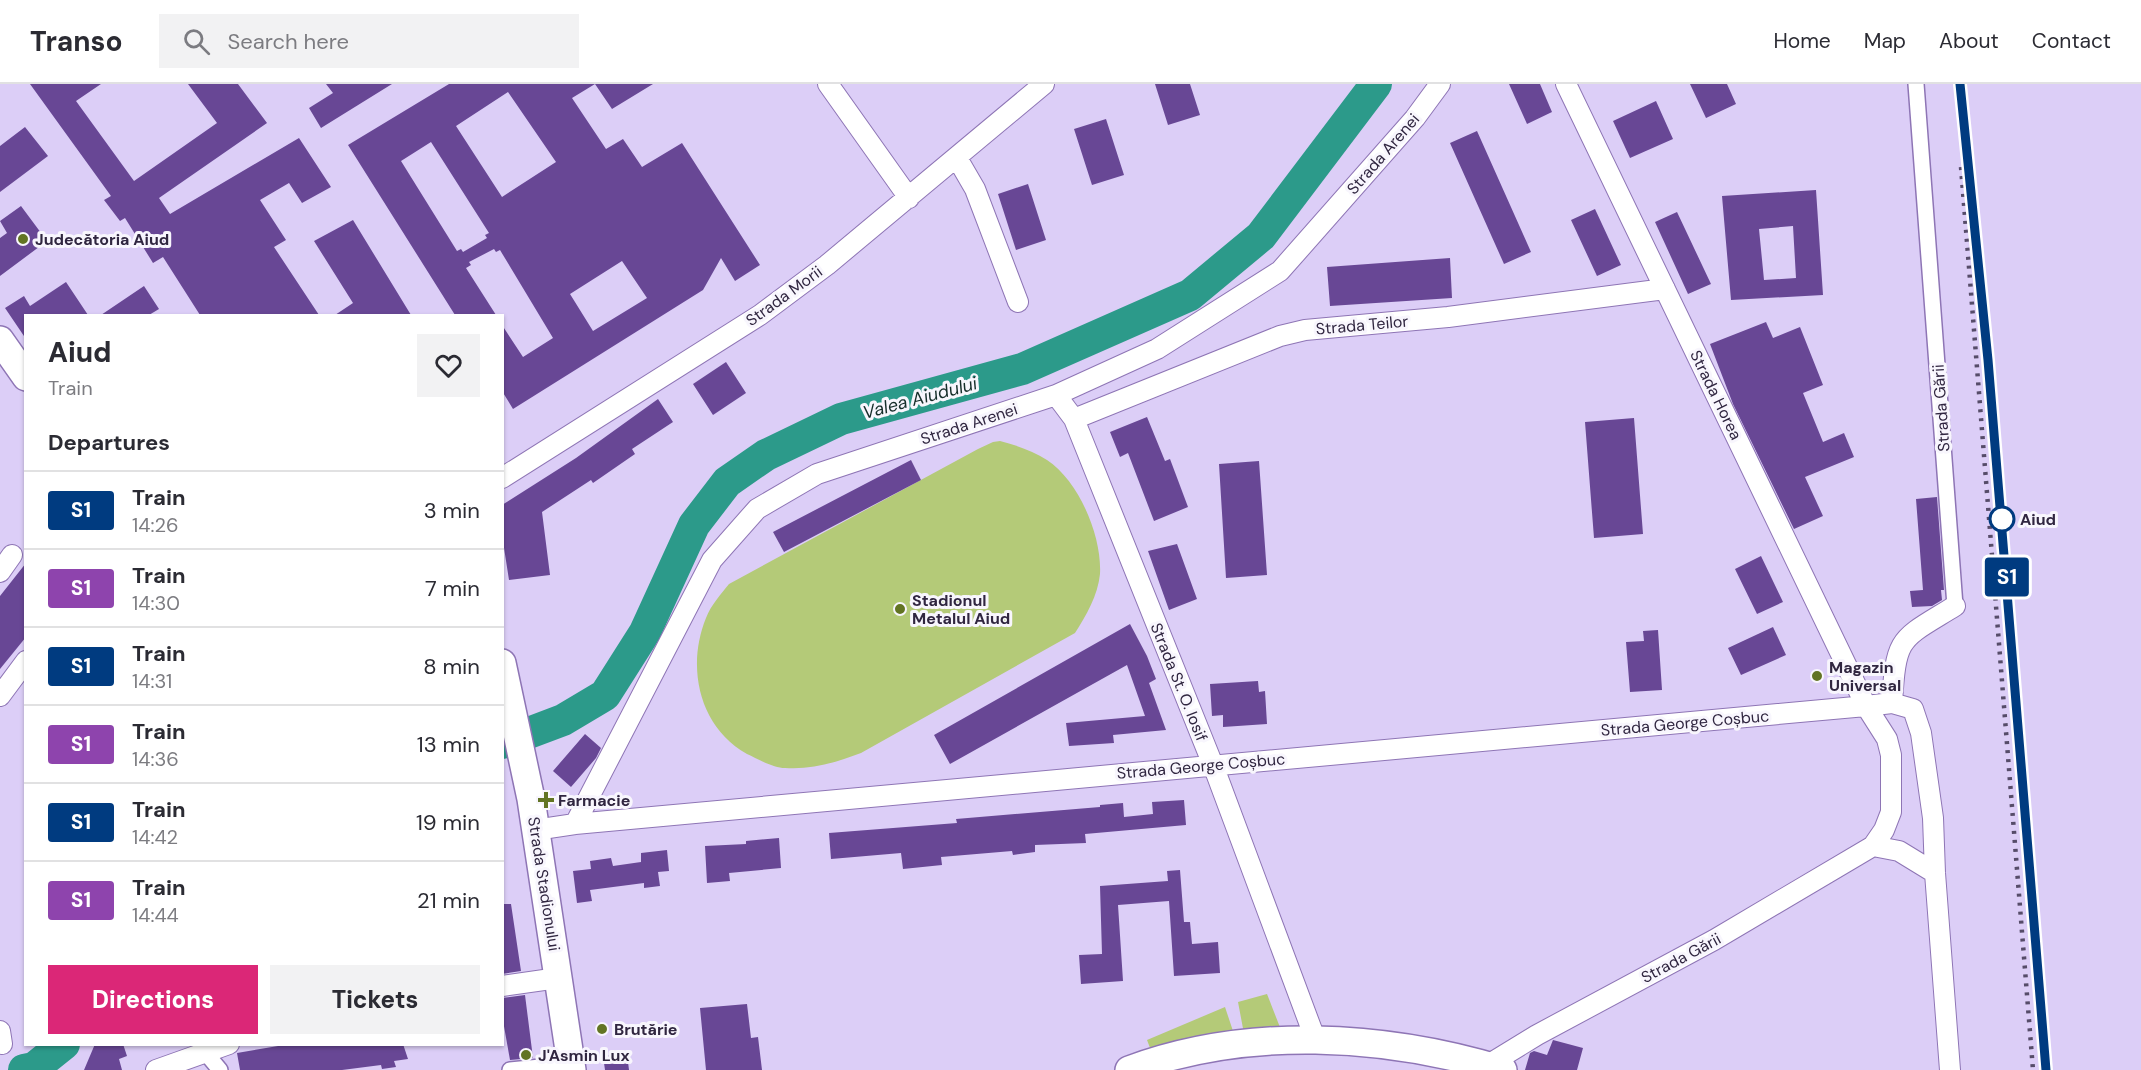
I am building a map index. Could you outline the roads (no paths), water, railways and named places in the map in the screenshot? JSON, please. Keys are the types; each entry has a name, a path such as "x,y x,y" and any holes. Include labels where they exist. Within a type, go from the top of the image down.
{"main road":[{"path":"0,340 24,375"},
{"name":"Strada Stadionului","path":"504,673 531,799 571,1067"},
{"path":"1129,1070 1176,1054 1212,1048 1269,1042 1316,1041 1359,1042 1410,1048 1495,1068"}],"street":[{"path":"828,84 909,198"},
{"name":"Strada Morii","path":"504,477 760,315 827,265 1044,84"},
{"name":"Strada Arenei","path":"575,824 712,560 757,509 818,474 1056,395 1157,349 1280,271 1415,118 1440,84"},
{"name":"Strada Horea","path":"1566,84 1866,706"},
{"name":"Strada Gării","path":"1892,703 1894,664 1900,645 1911,633 1955,606 1916,84"},
{"path":"957,158 975,189 1018,302"},
{"name":"Strada Teilor","path":"1074,419 1280,336 1305,330 1448,317 1665,289"},
{"name":"Strada St. O. Iosif","path":"1056,395 1074,419 1213,765 1316,1041"},
{"path":"0,572 12,555"},
{"path":"0,696 24,664"},
{"path":"1866,706 1892,703 1907,706 1913,709 1918,718 1933,818 1950,1070"},
{"name":"Strada Gării","path":"1495,1068 1537,1035 1714,940 1873,846 1884,830 1891,812 1891,755 1887,739 1866,706"},
{"name":"Strada George Coșbuc","path":"535,830 575,824 1866,706"},
{"path":"1873,846 1899,851 1935,873"},
{"path":"504,986 558,978"},
{"path":"156,1070 223,1046"},
{"path":"205,1052 220,1070"},
{"path":"510,1070 571,1067"}],"waterway":[{"name":"Valea Aiudului","path":"504,742 563,720 605,695 645,632 694,525 727,482 766,455 841,419 1022,369 1190,295 1261,236 1376,84"},
{"name":"Valea Aiudului","path":"24,1070 34,1068 62,1046"}],"railway":[{"path":"1960,84 1988,360 2046,1070"},
{"path":"1961,167 2033,1070"}],"train":[{"name":"S1","path":"1960,84 1971,179 2009,600 2042,994 2046,1070"}],"place":[{"name":"Judecătoria Aiud","path":"23,239"},
{"name":"Aiud","path":"2002,519"},
{"name":"Stadionul Metalul Aiud","path":"900,609"},
{"name":"Magazin Universal","path":"1817,676"},
{"name":"Farmacie","path":"546,800"},
{"name":"Brutărie","path":"602,1029"},
{"name":"J'Asmin Lux","path":"526,1055"}]}
